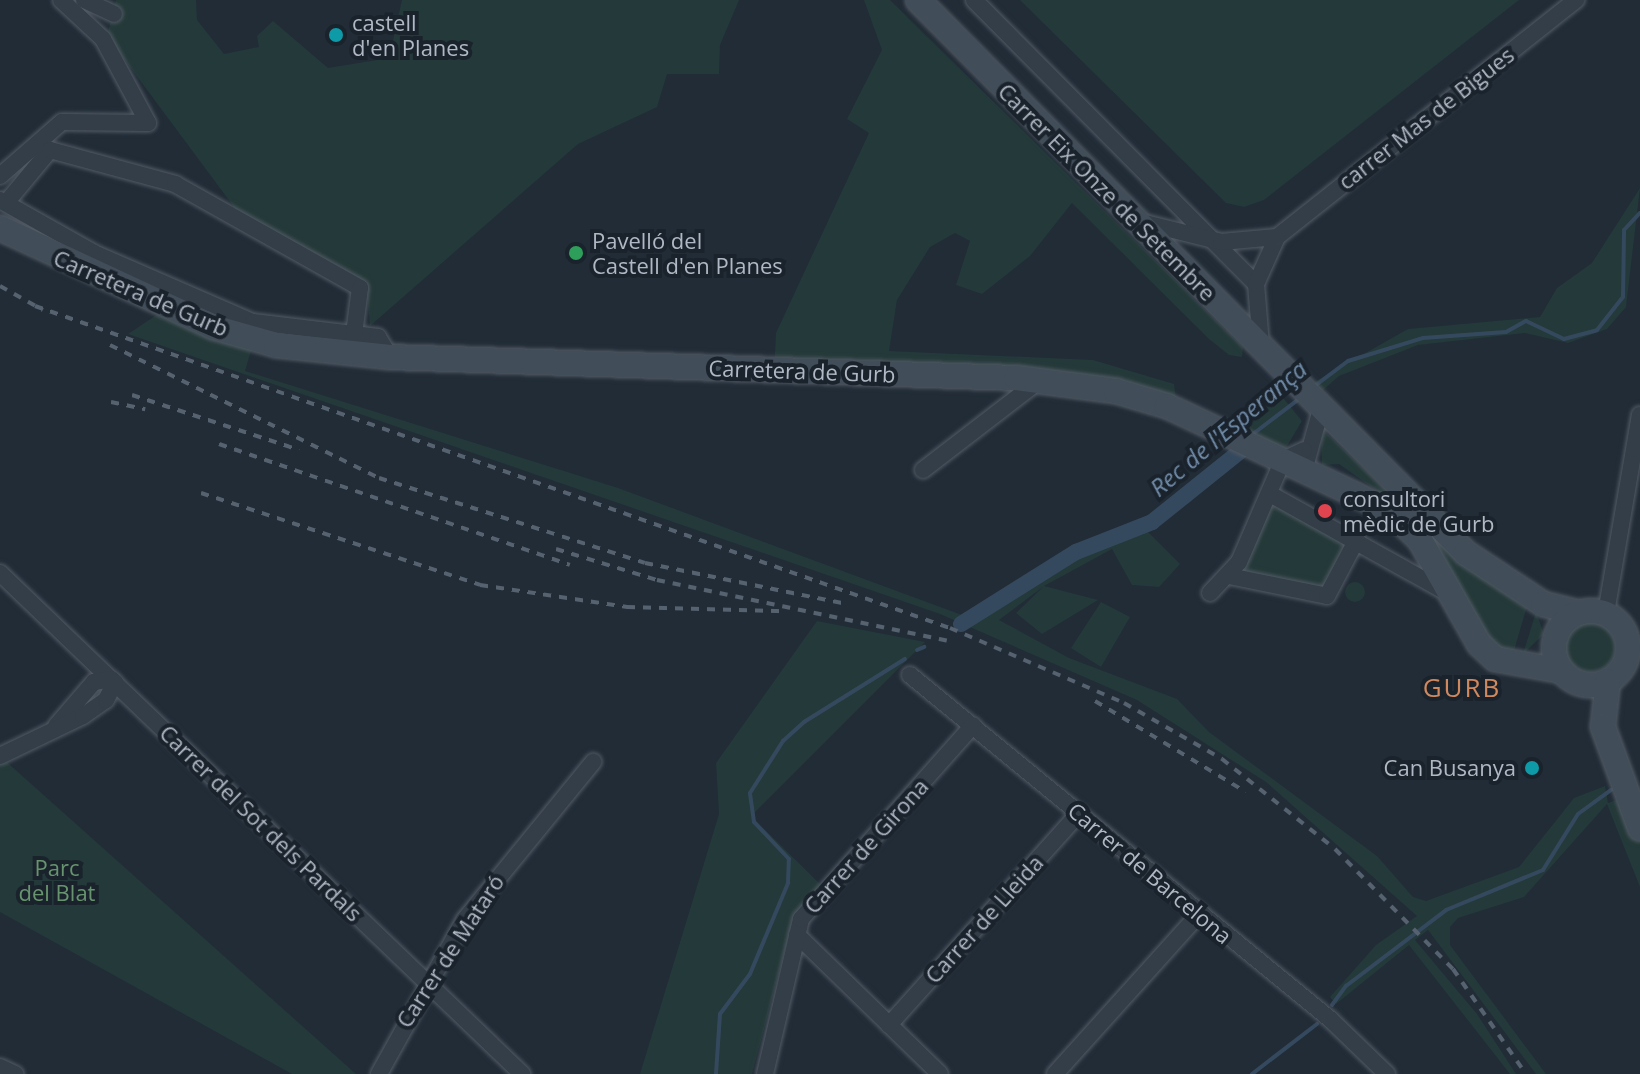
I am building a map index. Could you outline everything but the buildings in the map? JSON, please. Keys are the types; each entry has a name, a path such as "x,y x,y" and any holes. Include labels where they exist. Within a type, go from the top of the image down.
{"street":[{"path":"19,186 0,177 62,122 148,123 103,39 61,0"},
{"path":"84,0 114,14"},
{"name":"Carrer Eix Onze de Setembre","path":"918,0 1466,553 1543,604"},
{"name":"Carrer Eix Onze de Setembre","path":"974,0 1221,242 1256,284"},
{"name":"carrer Mas de Bigues","path":"1262,347 1256,284 1277,237 1576,0"},
{"path":"354,334 360,288 175,184 50,150 3,202 94,253 253,322 378,337 390,357"},
{"name":"Carrer Eix Onze de Setembre","path":"1177,228 1180,204"},
{"path":"1137,221 1177,228 1221,242 1277,237"},
{"name":"Carretera de Gurb","path":"0,228 213,327 276,345 390,357 1040,380 1141,399 1246,443 1300,461 1410,525 1479,644 1495,659 1524,663 1568,677"},
{"path":"923,470 1040,380"},
{"path":"1210,593 1229,576 1270,494 1300,461 1318,406"},
{"path":"1606,613 1640,415"},
{"path":"1270,494 1357,539 1450,594"},
{"path":"1229,576 1327,596 1357,539"},
{"name":"Carrer del Sot dels Pardals","path":"0,573 522,1074"},
{"path":"1543,604 1578,613 1606,613 1633,637 1603,727"},
{"path":"1543,604 1568,677 1603,727 1640,828"},
{"path":"1524,663 1556,638 1578,613"},
{"path":"1568,677 1624,668"},
{"name":"Carrer de Barcelona","path":"910,675 1079,813 1387,1074"},
{"path":"0,756 106,700 114,680"},
{"name":"Carrer de Girona","path":"765,1074 801,919 973,725"},
{"name":"Carrer de Mataró","path":"379,1074 427,982 517,850 593,762"},
{"name":"Carrer de Lleida","path":"889,1025 1079,813"},
{"path":"1055,1074 1199,914"},
{"path":"797,935 940,1074"},
{"path":"0,1067 15,1074"}],"green space":[{"path":"116,0 196,0 197,20 224,54 259,47 257,36 273,21 328,68 389,58 402,0 739,0 720,45 719,74 667,74 657,107 578,144 370,326 366,283 237,211 107,36"},
{"path":"864,0 890,0 1243,347 1242,357 1229,355 1209,339 1072,203 1030,256 982,294 956,285 970,241 955,233 930,247 897,300 889,351 1093,360 1174,384 1176,398 1232,425 1243,421 1256,397 1275,388 1302,421 1275,466 1114,395 774,373 776,333 869,133 847,119 882,50"},
{"path":"1020,0 1519,0 1264,200 1244,207 1226,203"},
{"path":"1640,188 1626,307 1607,329 1568,343 1525,333 1418,345 1339,376 1322,391 1314,382 1408,329 1540,317 1557,288 1592,263"},
{"path":"158,314 252,347 245,371 618,488 970,618 1073,550 1150,519 1235,454 1240,459 1189,503 1146,530 1180,564 1159,587 1132,585 1112,549 1044,586 1098,600 1042,634 1016,613 1043,587 999,620 1069,658 1177,699 1209,732 1377,856 1413,897 1426,901 1519,867 1574,798 1605,786 1608,803 1640,792 1640,887 1607,804 1524,897 1458,918 1450,927 1450,945 1546,1074 1536,1074 1428,930 1415,940 1477,1014 1516,1074 1510,1074 1409,945 1336,1004 1330,997 1376,945 1417,916 1266,782 1137,700 940,614 128,334"},
{"path":"1321,428 1464,564 1527,606 1513,654 1493,643 1404,510 1339,464 1322,465"},
{"path":"1270,494 1357,539 1327,596 1229,576"},
{"path":"1351,582 1359,582 1365,592 1359,602 1351,602 1345,596 1345,588"},
{"path":"1101,602 1130,617 1101,667 1071,648"},
{"path":"1536,612 1544,634 1523,654"},
{"path":"817,621 925,642 751,816 822,886 791,927 752,1074 640,1074 719,814 716,763"},
{"path":"1590,622 1608,629 1615,647 1608,665 1590,672 1572,665 1565,647 1572,629"},
{"name":"Parc del Blat","path":"0,756 356,1074 292,1074 0,912"}],"waterway":[{"name":"Rec de l'Esperança","path":"1312,388 1348,361 1423,338 1506,332 1526,321 1564,339 1597,330 1623,297 1624,230 1640,213"},
{"name":"Rec de l'Esperança","path":"1249,437 1299,399"},
{"name":"Rec de l'Esperança","path":"961,624 1076,552 1152,522 1242,450"},
{"path":"917,650 924,647"},
{"name":"Rec de l'Esperança","path":"716,1074 720,1014 750,974 788,883 789,859 754,822 750,793 783,741 804,722 905,659"},
{"path":"1332,1005 1346,986 1446,910 1543,870 1578,814 1611,790"},
{"path":"1252,1074 1317,1024"}],"railway":[{"path":"0,286 43,310"},
{"path":"35,306 950,628 1124,703 1222,759 1335,849 1453,969 1526,1074"},
{"path":"110,345 379,478 645,563 842,603"},
{"path":"132,395 299,450"},
{"path":"111,402 145,409"},
{"path":"219,444 570,565"},
{"path":"201,493 480,585 627,607 785,611"},
{"path":"556,549 657,580 954,642"},
{"path":"1095,701 1246,792"}],"place":[{"name":"castell d'en Planes","path":"336,35"},
{"name":"Pavelló del Castell d'en Planes","path":"576,253"},
{"name":"consultori mèdic de Gurb","path":"1325,511"},
{"name":"Can Busanya","path":"1532,768"}],"district":[{"name":"GURB","path":"1462,688"}]}
